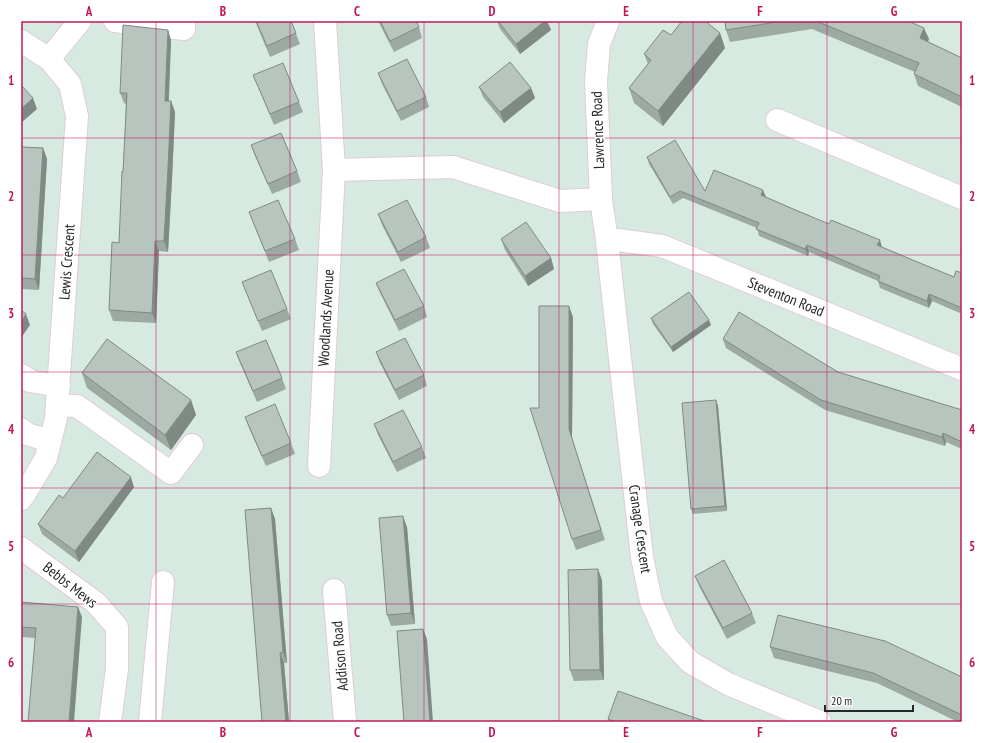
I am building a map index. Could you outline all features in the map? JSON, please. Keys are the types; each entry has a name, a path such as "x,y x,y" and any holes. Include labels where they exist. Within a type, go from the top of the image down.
{"street":[{"path":"48,59 80,21"},
{"path":"115,21 184,29 184,21"},
{"name":"Woodlands Avenue","path":"318,466 334,170 325,21"},
{"name":"Lawrence Road","path":"607,241 601,199 596,81 599,44 608,21"},
{"name":"Lewis Crescent","path":"21,40 48,59 70,84 77,116 56,418 46,458 21,499"},
{"path":"778,120 962,198"},
{"path":"334,170 453,167 560,201 601,199"},
{"name":"Steventon Road","path":"607,241 618,240 662,246 962,369"},
{"name":"Cranage Crescent","path":"607,241 642,557 651,601 667,637 690,662 728,684 820,722"},
{"path":"21,374 30,381 77,406 171,473 192,445"},
{"path":"21,429 27,434 50,440"},
{"name":"Bebbs Mews","path":"21,548 96,603 117,627 117,669 110,722"},
{"path":"150,722 163,582"},
{"name":"Addison Road","path":"334,590 345,722"}],"building":[{"path":"256,21 291,21 296,33 267,46"},
{"path":"380,21 416,21 419,27 390,41"},
{"path":"498,21 545,21 516,44"},
{"path":"682,21 705,21 720,33 658,111 629,88 651,60 644,54 663,30 671,35"},
{"path":"725,21 783,21 726,30"},
{"path":"816,21 908,21 924,28 920,38 962,58 962,97 914,74 919,63"},
{"path":"123,25 168,30 165,101 171,101 164,241 155,241 152,313 109,310 112,242 119,243 127,93 120,93"},
{"path":"407,59 426,97 397,111 378,73"},
{"path":"510,62 531,88 500,112 479,87"},
{"path":"283,63 299,102 270,114 253,75"},
{"path":"21,85 33,98 21,109"},
{"path":"281,133 297,171 268,184 251,145"},
{"path":"675,140 705,191 714,170 763,190 761,195 793,209 829,224 831,220 880,240 877,245 915,261 954,277 956,271 962,273 962,308 929,294 927,301 902,291 878,281 880,276 807,245 805,249 756,229 759,223 680,191 670,197 647,157"},
{"path":"21,147 43,148 35,279 21,278"},
{"path":"278,200 295,239 265,251 249,212"},
{"path":"407,200 426,237 398,252 378,214"},
{"path":"526,222 551,258 525,276 501,239"},
{"path":"404,269 424,306 395,320 376,283"},
{"path":"271,270 287,309 258,321 242,282"},
{"path":"689,292 709,320 671,347 651,318"},
{"path":"539,306 569,306 569,429 601,530 572,539 530,408 539,408"},
{"path":"21,310 26,314 21,322"},
{"path":"739,312 838,372 962,410 962,442 943,433 942,437 821,400 723,339"},
{"path":"405,338 424,375 395,390 376,352"},
{"path":"107,339 191,400 165,435 82,373"},
{"path":"266,340 282,378 253,391 236,352"},
{"path":"716,400 725,506 691,509 682,403"},
{"path":"275,404 291,443 262,456 245,417"},
{"path":"403,410 422,447 393,462 374,424"},
{"path":"97,452 131,477 75,551 38,524 59,495 63,498"},
{"path":"271,508 283,652 280,653 286,722 262,722 245,510"},
{"path":"403,516 411,613 387,615 379,518"},
{"path":"724,560 752,613 723,628 695,576"},
{"path":"598,569 600,670 570,670 568,570"},
{"path":"21,602 78,607 69,722 28,722 36,628 21,627"},
{"path":"778,615 885,641 962,677 962,715 873,673 770,647"},
{"path":"423,629 430,722 404,722 397,631"},
{"path":"618,691 707,722 616,722 608,719"}]}
